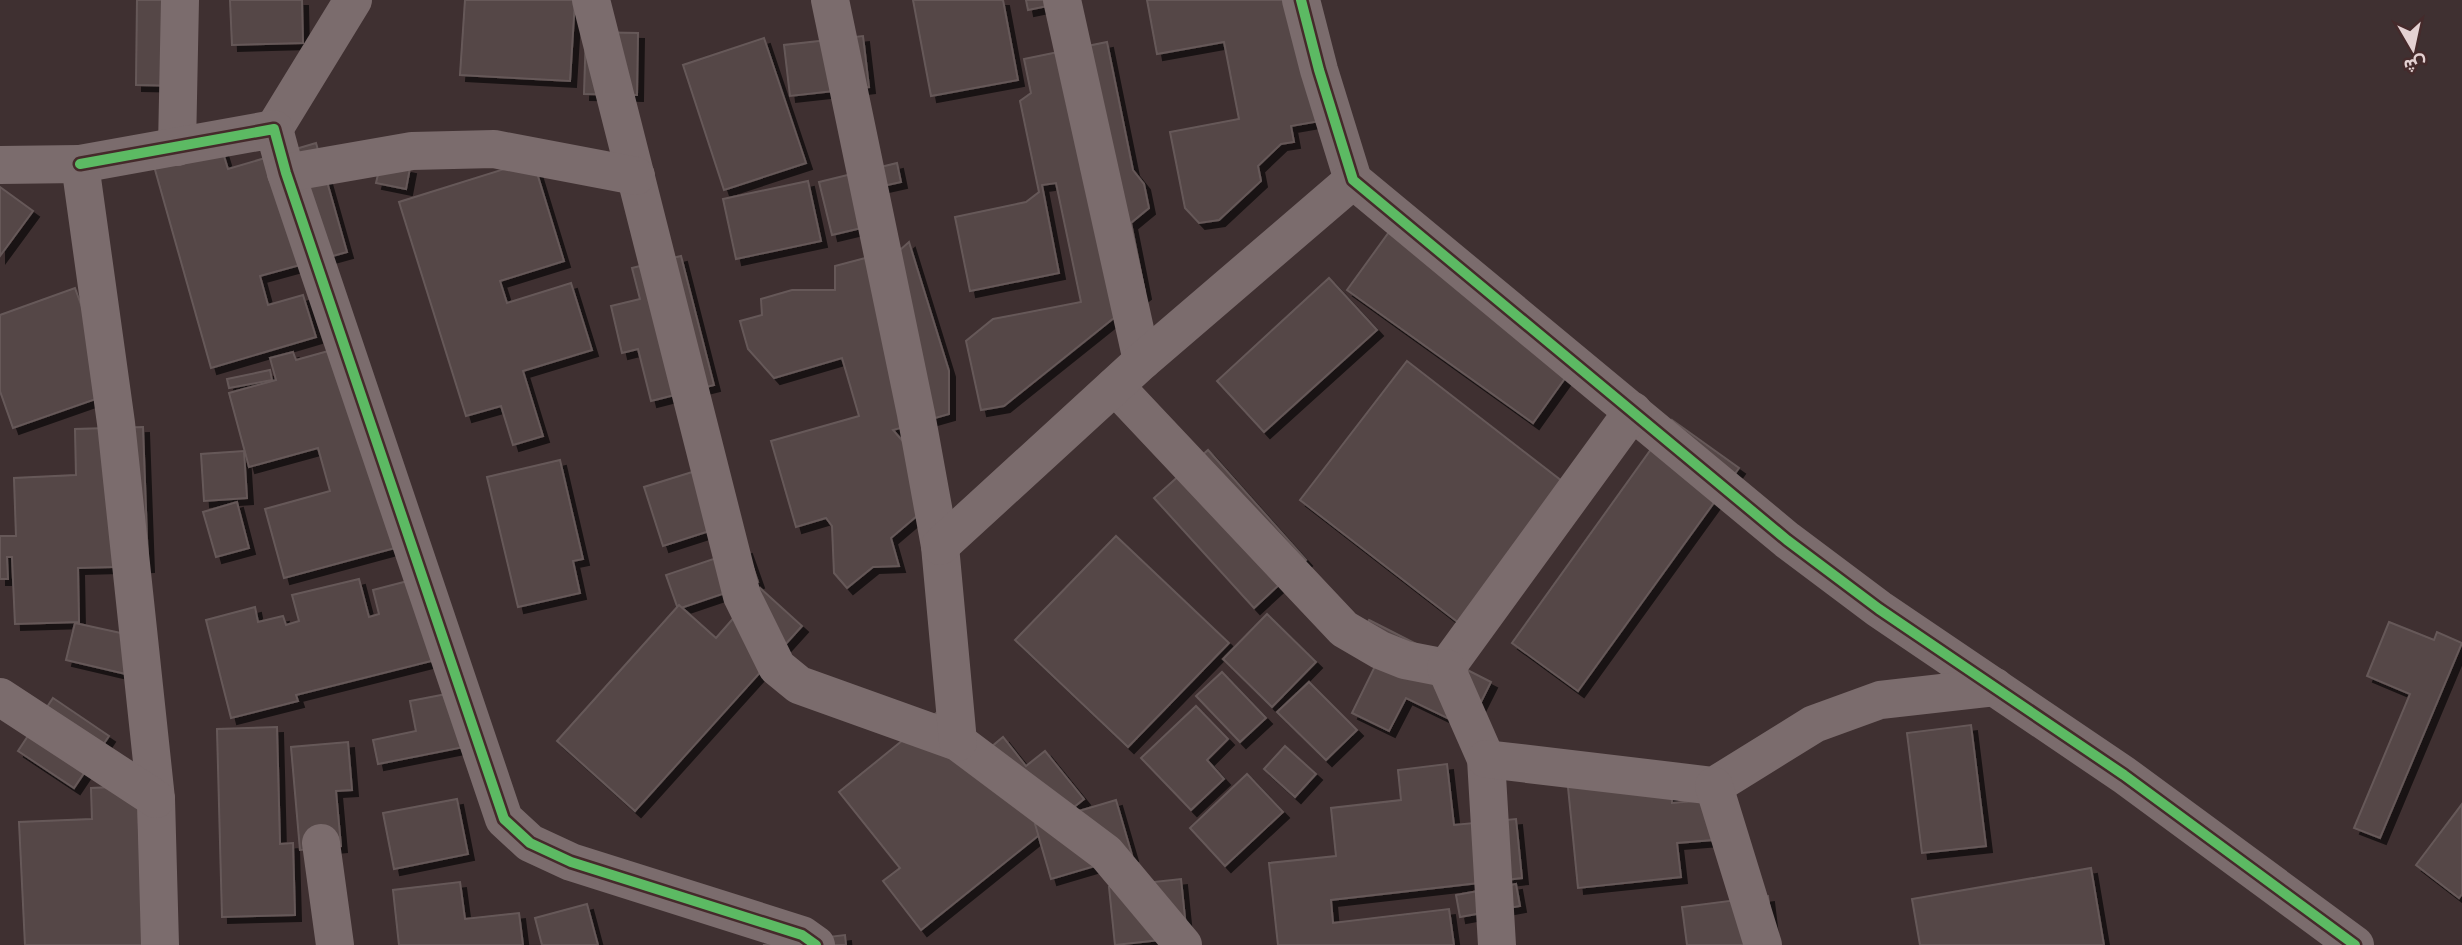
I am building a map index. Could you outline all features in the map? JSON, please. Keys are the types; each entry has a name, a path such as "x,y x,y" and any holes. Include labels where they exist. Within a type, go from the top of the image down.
{"street":[{"path":"177,147 180,0"},
{"path":"353,0 274,129 286,173 504,819 530,843 571,862 802,934 816,945"},
{"path":"591,0 742,596 777,667 799,685 958,743 1106,853 1183,945"},
{"path":"830,0 916,414 940,546 958,743"},
{"path":"1062,0 1142,361"},
{"path":"1301,0 1319,70 1353,180 1787,540 1879,609 2124,775 2355,945"},
{"path":"0,165 80,164 274,129"},
{"path":"286,173 412,151 494,149 636,176"},
{"path":"80,164 116,423 156,799 160,945"},
{"path":"940,546 1142,361 1353,180"},
{"path":"1115,386 1344,629 1380,650 1405,660 1446,668"},
{"path":"1446,668 1633,411"},
{"path":"1446,668 1486,759 1497,945"},
{"path":"1486,759 1714,786 1814,724 1880,700 1995,687"},
{"path":"0,697 156,799"},
{"path":"1714,786 1763,945"},
{"path":"321,843 335,945"}],"building":[{"path":"137,0 185,0 184,86 136,85"},
{"path":"230,0 302,0 303,43 232,45"},
{"path":"465,0 575,0 570,81 460,75"},
{"path":"913,0 1003,0 1018,80 931,96"},
{"path":"1026,0 1076,0 1028,10"},
{"path":"1147,0 1294,0 1320,121 1291,126 1294,142 1281,144 1258,166 1261,181 1219,220 1199,223 1185,208 1170,132 1239,119 1224,42 1157,54"},
{"path":"586,32 638,33 637,95 584,94"},
{"path":"863,36 869,87 790,96 784,45"},
{"path":"764,38 806,163 724,190 683,65"},
{"path":"1107,42 1133,170 1144,184 1149,208 1131,223 1145,293 1004,406 981,410 966,341 993,319 1081,302 1056,183 1042,185 1059,273 970,291 955,217 1026,202 1039,192 1020,101 1031,93 1024,59"},
{"path":"219,140 228,169 316,143 347,252 260,276 268,305 303,295 316,337 211,368 152,159"},
{"path":"533,160 564,261 500,281 507,303 571,283 592,350 523,371 543,436 513,445 501,406 466,416 399,202"},
{"path":"381,162 410,168 406,189 376,183"},
{"path":"897,163 901,182 865,190 874,225 832,235 819,182"},
{"path":"808,181 821,241 736,259 723,199"},
{"path":"0,187 33,211 0,256"},
{"path":"1397,221 1583,353 1533,423 1347,290"},
{"path":"909,242 949,371 949,414 893,430 927,469 932,503 891,538 899,566 873,567 847,588 834,573 832,526 826,518 796,527 771,441 859,416 842,358 774,378 748,349 740,321 762,315 761,299 792,290 835,290 835,266 869,257 891,258"},
{"path":"681,256 714,385 651,401 638,349 622,353 611,306 640,299 632,268"},
{"path":"1329,278 1377,330 1264,432 1217,381"},
{"path":"75,288 113,393 13,428 0,391 0,315"},
{"path":"357,343 417,542 284,578 265,509 330,491 318,448 249,467 229,393 276,380 270,358 293,352 296,360"},
{"path":"1407,361 1567,485 1459,623 1300,500"},
{"path":"270,370 272,380 229,388 227,379"},
{"path":"1672,420 1739,468 1578,691 1512,643"},
{"path":"143,427 148,566 78,568 79,622 15,624 12,557 7,557 8,579 0,579 0,536 16,536 14,478 76,475 75,429"},
{"path":"1208,450 1306,560 1254,608 1154,498"},
{"path":"244,451 247,498 204,501 201,454"},
{"path":"560,460 583,559 573,561 580,593 518,607 487,477"},
{"path":"718,464 737,522 663,546 644,487"},
{"path":"237,502 249,548 216,557 203,512"},
{"path":"1116,536 1229,643 1128,747 1015,640"},
{"path":"746,548 758,582 678,609 666,575"},
{"path":"427,576 447,657 296,695 298,701 231,718 206,620 255,607 258,622 283,616 286,625 299,621 292,595 359,579 369,617 379,614 373,590"},
{"path":"760,588 802,626 635,811 557,741 679,605 716,638"},
{"path":"1267,614 1316,662 1272,707 1223,659"},
{"path":"1369,620 1491,682 1468,728 1406,698 1389,731 1352,713 1383,650 1360,638"},
{"path":"2389,622 2434,640 2437,632 2462,643 2380,838 2354,828 2410,694 2367,676"},
{"path":"75,623 139,637 130,675 66,660"},
{"path":"1222,672 1266,718 1240,742 1196,696"},
{"path":"1309,682 1357,730 1326,760 1277,712"},
{"path":"457,692 469,746 378,764 373,740 416,731 410,701"},
{"path":"53,698 109,736 74,788 18,751"},
{"path":"1196,706 1228,739 1207,760 1224,779 1191,810 1141,758"},
{"path":"940,710 978,758 1003,737 1026,766 1045,751 1084,799 921,930 883,881 900,868 839,792"},
{"path":"1971,725 1986,846 1922,853 1907,733"},
{"path":"277,727 280,844 293,843 295,915 222,917 217,729"},
{"path":"348,742 352,790 336,791 341,846 300,850 291,747"},
{"path":"1285,746 1316,774 1295,797 1264,769"},
{"path":"1447,764 1454,825 1516,819 1522,878 1331,900 1333,923 1449,909 1454,945 1278,945 1269,863 1336,856 1331,808 1401,800 1398,770"},
{"path":"1566,767 1670,779 1672,803 1709,800 1713,840 1677,843 1681,877 1578,888"},
{"path":"1247,774 1283,812 1225,866 1190,828"},
{"path":"137,786 144,945 25,945 19,822 92,819 91,788"},
{"path":"457,799 468,854 394,869 383,813"},
{"path":"1116,800 1132,855 1051,879 1035,824"},
{"path":"2462,804 2462,894 2459,898 2416,865"},
{"path":"2091,868 2104,945 1920,945 1912,899"},
{"path":"1181,879 1187,937 1115,945 1109,887"},
{"path":"460,882 465,919 519,913 523,945 399,945 393,890"},
{"path":"1516,884 1520,906 1460,917 1456,895"},
{"path":"1768,896 1774,945 1687,945 1682,907"},
{"path":"587,904 598,945 542,945 535,918"},
{"path":"845,935 846,945 763,945"}],"cycle path":[{"path":"1301,0 1319,70 1353,180 1787,540 1879,609 2124,775 2355,945"},
{"path":"80,164 274,129 286,173 504,819 530,843 571,862 802,935 816,945"}]}
